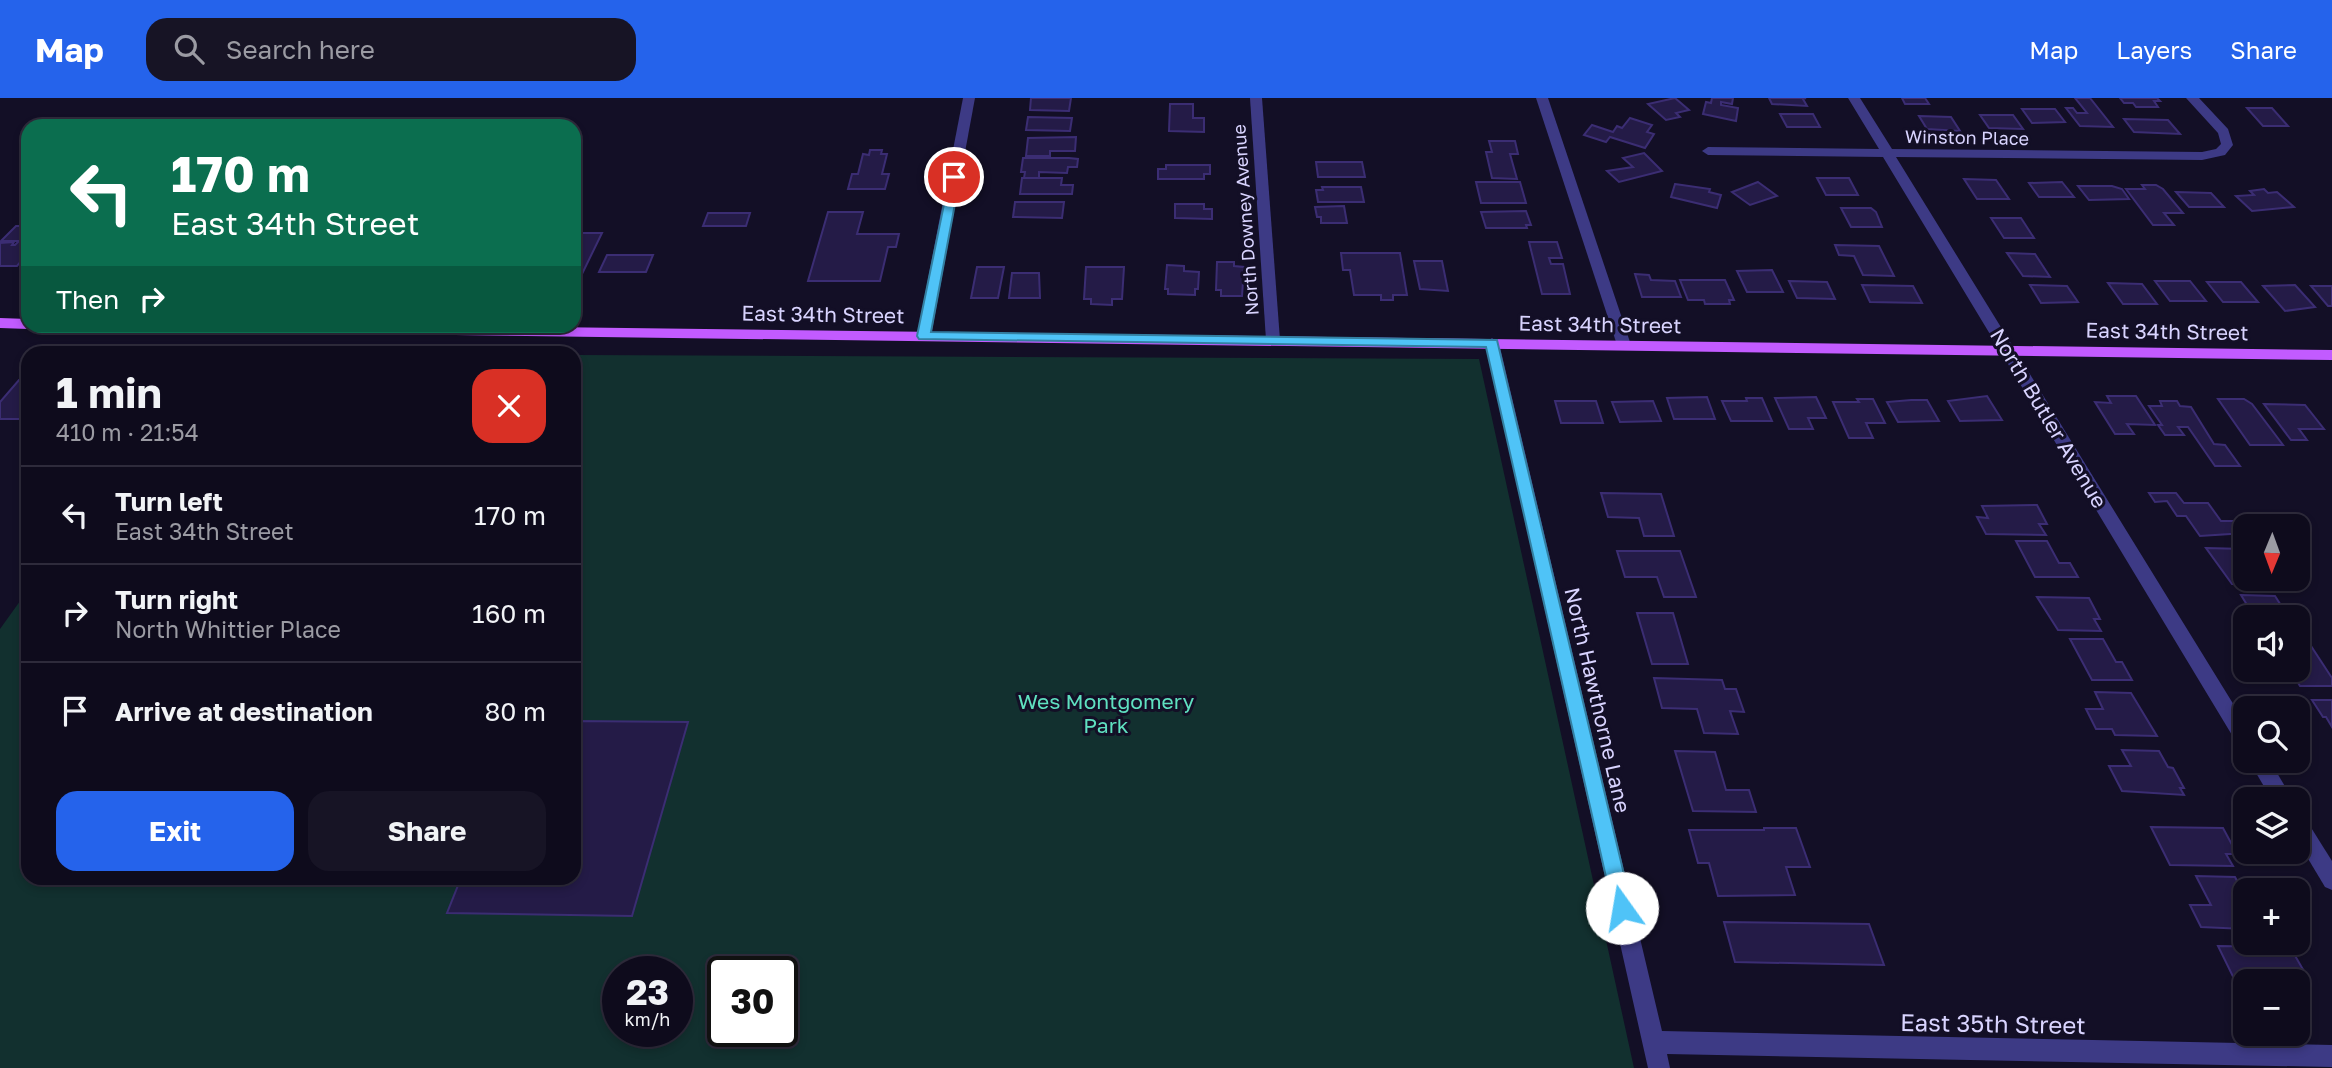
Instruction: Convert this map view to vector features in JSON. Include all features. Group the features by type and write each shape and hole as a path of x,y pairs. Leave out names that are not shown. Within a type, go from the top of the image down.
{"main road":[{"path":"0,323 21,324"},
{"name":"East 34th Street","path":"581,332 2332,355"}],"street":[{"path":"924,336 969,98"},
{"name":"North Downey Avenue","path":"1255,98 1273,340"},
{"path":"1542,98 1624,345"},
{"name":"North Butler Avenue","path":"1854,98 2233,718"},
{"name":"Winston Place","path":"1708,151 2202,156 2224,150 2227,145 2225,135 2192,98"},
{"name":"North Hawthorne Lane","path":"1492,343 1660,1068"},
{"path":"2310,844 2332,880"},
{"name":"East 35th Street","path":"1654,1042 2332,1056"}],"green space":[{"name":"Wes Montgomery Park","path":"581,355 1479,359 1634,1068 0,1068 0,629 21,600 21,885 581,885"}],"building":[{"path":"1031,98 1071,98 1069,111 1030,110"},
{"path":"1675,98 1689,110 1676,113 1680,117 1666,120 1648,104"},
{"path":"1712,98 1733,98 1732,104 1721,102 1721,105 1738,108 1736,121 1703,114 1706,102 1711,103"},
{"path":"1769,98 1806,98 1803,99 1807,106 1772,104"},
{"path":"1902,98 1925,98 1929,104 1905,104"},
{"path":"2075,98 2090,98 2113,127 2080,126 2066,108 2073,108 2077,113 2087,113"},
{"path":"2120,98 2157,98 2160,101 2154,101 2158,107 2136,107 2133,103 2124,103"},
{"path":"1170,104 1193,104 1193,118 1204,118 1204,132 1169,131"},
{"path":"2247,108 2272,108 2288,126 2263,126"},
{"path":"2022,109 2055,109 2065,122 2032,123"},
{"path":"1780,114 1813,114 1820,127 1787,127"},
{"path":"1980,115 2013,115 2023,129 1989,128"},
{"path":"1919,116 1951,117 1960,131 1927,129"},
{"path":"1028,117 1072,118 1070,131 1026,130"},
{"path":"1630,118 1652,125 1647,132 1654,134 1645,148 1610,137 1606,142 1584,135 1592,125 1613,132 1617,126 1622,128"},
{"path":"2124,119 2168,120 2180,134 2134,132"},
{"path":"1076,137 1075,151 1050,151 1050,156 1026,156 1028,138"},
{"path":"1489,141 1515,141 1518,154 1510,154 1517,179 1492,178 1486,152 1492,152"},
{"path":"870,150 882,150 881,154 887,154 882,174 889,174 885,189 848,189 852,174 858,174 863,154 869,155"},
{"path":"1644,153 1662,171 1619,182 1607,171 1633,167 1623,158"},
{"path":"1023,158 1078,159 1077,167 1068,167 1067,173 1039,172 1039,178 1024,178 1025,172 1021,172"},
{"path":"1316,162 1362,162 1365,177 1318,177"},
{"path":"1166,165 1210,165 1210,174 1204,174 1204,179 1158,179 1158,169 1166,169"},
{"path":"1022,178 1062,178 1061,185 1073,185 1072,194 1020,194"},
{"path":"1817,178 1849,178 1858,195 1826,195"},
{"path":"1964,179 1996,180 2009,199 1977,199"},
{"path":"1476,182 1520,182 1526,203 1481,203"},
{"path":"1758,182 1777,196 1750,205 1732,192"},
{"path":"2062,182 2074,197 2039,197 2029,183"},
{"path":"1675,184 1710,189 1709,192 1721,195 1717,208 1671,197"},
{"path":"2142,185 2156,185 2163,189 2183,213 2164,213 2174,225 2153,225 2126,189 2145,189"},
{"path":"2078,186 2112,186 2122,189 2129,199 2089,200"},
{"path":"1322,187 1361,187 1364,202 1318,202 1316,190 1323,190"},
{"path":"2264,189 2268,193 2277,192 2294,207 2252,211 2236,196 2254,195 2250,191"},
{"path":"2176,192 2211,193 2224,207 2189,207"},
{"path":"1015,202 1064,202 1062,218 1013,217"},
{"path":"1175,204 1204,204 1204,209 1212,209 1212,219 1175,218"},
{"path":"1344,206 1347,223 1321,223 1321,217 1317,217 1315,207"},
{"path":"1841,208 1871,208 1876,212 1882,227 1851,227"},
{"path":"1526,211 1531,225 1526,225 1527,228 1486,228 1481,212"},
{"path":"828,212 863,212 857,234 899,234 896,247 888,247 880,281 808,281"},
{"path":"708,213 750,213 746,226 703,226"},
{"path":"1991,218 2021,218 2034,238 2004,238"},
{"path":"16,226 21,226 21,261 17,266 0,266 0,243 14,242 12,245 15,245 19,241 1,241"},
{"path":"581,233 602,233 582,274"},
{"path":"1529,242 1557,242 1562,258 1549,258 1551,264 1563,264 1570,294 1542,294"},
{"path":"1835,245 1879,246 1894,276 1863,275 1854,256 1839,255"},
{"path":"1341,253 1400,253 1407,295 1393,295 1393,300 1381,300 1381,295 1354,295 1350,270 1343,270"},
{"path":"2007,253 2035,254 2050,277 2023,276"},
{"path":"607,255 653,255 646,272 599,272"},
{"path":"1414,261 1442,261 1448,291 1420,289"},
{"path":"1217,262 1234,262 1234,266 1244,267 1242,296 1221,296 1221,290 1216,290"},
{"path":"1167,265 1184,266 1184,271 1199,272 1195,295 1168,294 1168,289 1165,289"},
{"path":"977,267 1004,267 998,298 971,298"},
{"path":"1086,267 1124,267 1122,299 1112,299 1112,305 1091,304 1091,299 1084,299"},
{"path":"1772,270 1783,292 1747,292 1737,271"},
{"path":"1012,273 1039,273 1040,298 1009,298"},
{"path":"1635,274 1649,275 1651,280 1675,281 1681,297 1642,297"},
{"path":"1680,280 1725,280 1734,300 1729,300 1730,304 1705,304 1704,300 1688,300"},
{"path":"1789,281 1827,282 1835,299 1797,298"},
{"path":"2155,281 2190,281 2206,301 2170,301"},
{"path":"2207,282 2241,282 2258,302 2223,302"},
{"path":"2108,283 2142,284 2157,304 2123,304"},
{"path":"1862,285 1913,286 1922,303 1870,302"},
{"path":"2030,285 2067,286 2078,302 2041,303"},
{"path":"2295,285 2315,307 2285,311 2263,286"},
{"path":"2311,286 2332,286 2332,306 2328,306"},
{"path":"21,380 21,419 0,419 0,402"},
{"path":"1987,396 2002,420 1960,421 1948,401"},
{"path":"2107,396 2136,396 2155,425 2127,424 2134,434 2115,434 2095,402 2111,403"},
{"path":"1707,397 1715,419 1674,419 1667,398"},
{"path":"1816,397 1826,418 1808,418 1813,429 1789,429 1775,398"},
{"path":"1746,398 1762,398 1772,421 1731,421 1722,401 1747,401"},
{"path":"1857,399 1873,399 1885,423 1866,423 1873,438 1849,438 1833,402 1859,402"},
{"path":"2218,399 2244,399 2252,404 2283,445 2250,445"},
{"path":"1927,400 1939,421 1898,422 1887,402"},
{"path":"1555,401 1596,401 1603,423 1561,423"},
{"path":"1653,401 1661,421 1620,422 1612,402"},
{"path":"2160,401 2177,401 2180,406 2191,407 2214,444 2225,445 2240,466 2215,466 2188,427 2178,427 2184,435 2165,435 2158,425 2162,425 2149,406 2162,406"},
{"path":"2264,404 2305,405 2324,429 2299,429 2307,440 2291,440"},
{"path":"1601,493 1661,494 1674,536 1644,536 1639,518 1608,517"},
{"path":"2149,493 2176,493 2184,503 2208,503 2221,521 2233,521 2233,534 2200,536 2186,516 2177,516 2167,501 2155,502"},
{"path":"2037,505 2047,524 2039,524 2046,535 1986,534 1977,517 1988,518 1982,506"},
{"path":"2016,541 2047,541 2059,563 2070,563 2078,577 2035,577"},
{"path":"2206,548 2233,549 2232,584"},
{"path":"1617,551 1680,551 1696,597 1664,597 1657,577 1625,577"},
{"path":"2241,595 2275,596 2281,605 2247,605"},
{"path":"2037,597 2089,598 2100,619 2094,619 2101,631 2058,630"},
{"path":"1637,613 1673,613 1688,664 1652,664"},
{"path":"2070,639 2103,639 2116,662 2122,662 2132,680 2092,680"},
{"path":"2311,646 2332,678 2332,686 2300,686 2298,682 2310,682"},
{"path":"1654,678 1722,680 1725,689 1736,689 1744,712 1730,711 1738,734 1704,733 1697,709 1662,708"},
{"path":"2095,692 2131,693 2157,736 2115,735 2112,729 2096,729 2086,709 2103,709"},
{"path":"2312,700 2332,700 2332,727 2326,717 2323,717"},
{"path":"581,721 688,722 632,916 447,913 458,885 581,885"},
{"path":"2122,750 2159,751 2168,767 2173,768 2184,788 2180,788 2184,795 2122,791 2109,766 2131,766"},
{"path":"1675,751 1715,752 1726,790 1749,790 1756,812 1693,811"},
{"path":"2151,827 2223,828 2233,847 2233,854 2226,854 2233,866 2170,865"},
{"path":"1796,828 1810,867 1786,867 1795,895 1718,896 1709,863 1698,863 1689,830"},
{"path":"2196,876 2235,877 2233,928 2201,927 2190,905 2211,905"},
{"path":"1724,922 1869,924 1884,965 1735,962"},
{"path":"2218,946 2233,946 2233,955 2295,955 2303,969 2233,969 2233,977"}],"route":[{"path":"954,177 924,336 1492,343 1622,908"}]}
